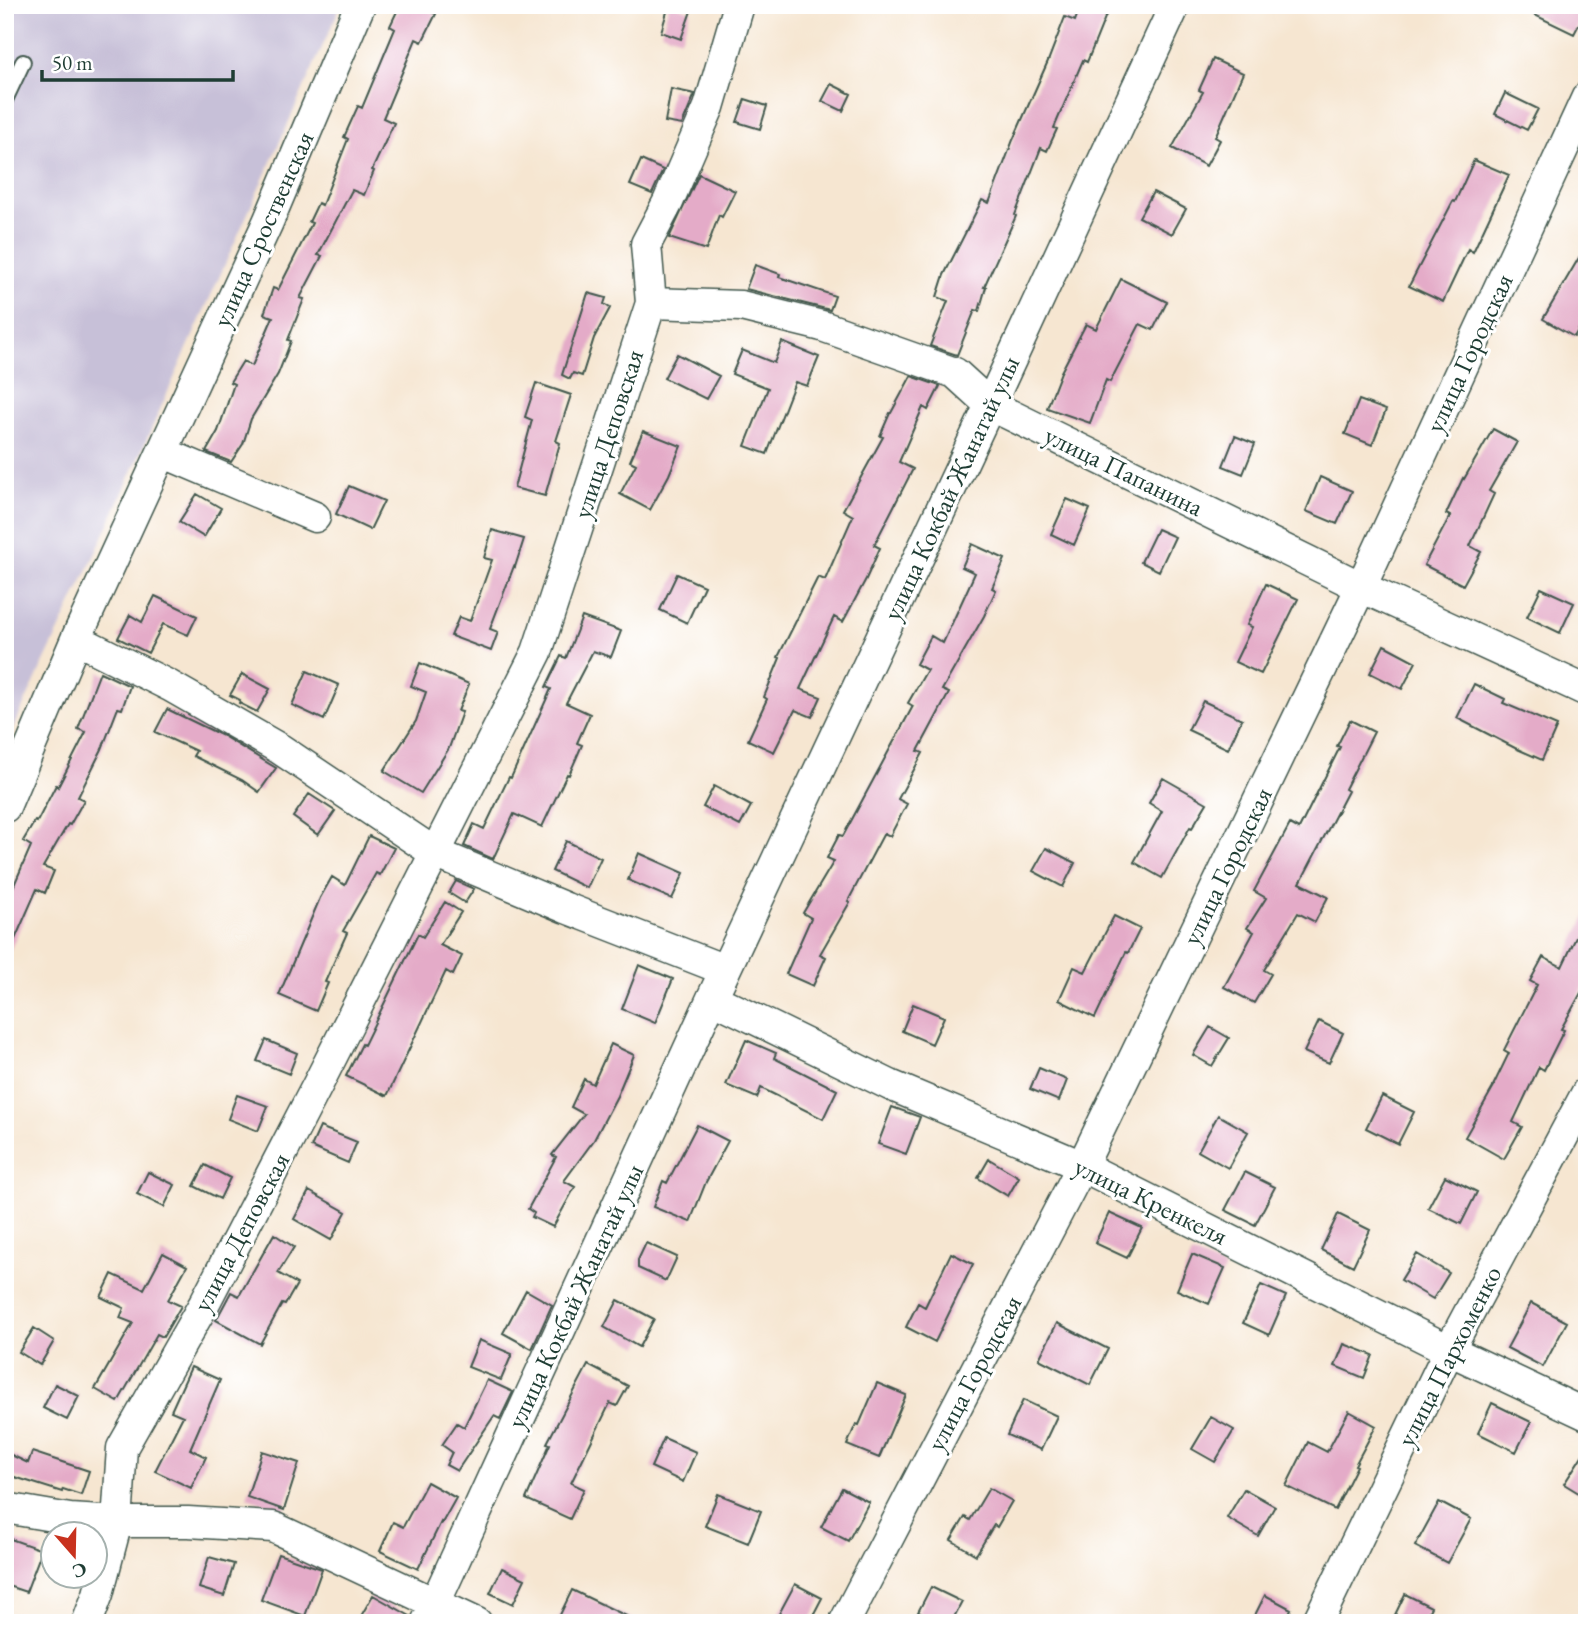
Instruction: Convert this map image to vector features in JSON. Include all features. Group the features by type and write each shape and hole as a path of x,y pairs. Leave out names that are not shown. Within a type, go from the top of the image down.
{"street":[{"name":"улица Сроственская","path":"5,807 76,639 268,222 360,5"},
{"name":"улица Деповская","path":"87,1623 117,1522 122,1448 204,1304 537,652 651,303 646,244 668,202 709,107 739,5"},
{"name":"улица Кокбай Жанатай улы","path":"431,1613 712,998 1175,5"},
{"name":"улица Городская","path":"844,1623 1082,1166 1361,587 1587,97"},
{"name":"улица Папанина","path":"651,303 741,306 822,326 955,373 990,405 1361,587 1587,691"},
{"path":"162,452 315,517"},
{"path":"76,639 170,686 280,749 435,853 725,970"},
{"name":"улица Кренкеля","path":"712,998 890,1085 1082,1166 1449,1350 1587,1415"},
{"name":"улица Пархоменко","path":"1317,1623 1449,1350 1587,1092"},
{"path":"5,1508 70,1519 273,1527 431,1613 477,1623"}],"lane":[{"path":"5,100 23,62"}],"shaded area":[{"path":"5,5 341,5 98,548 5,745"}],"building":[{"path":"400,5 417,5 436,14 422,42 416,39 383,118 394,123 372,170 374,171 364,195 352,190 318,255 322,256 300,298 304,299 278,374 251,419 243,444 231,462 206,452 218,431 234,384 230,382 243,361 252,366 273,317 264,314 273,288 278,290 312,223 309,222 318,203 322,205 348,139 344,137 358,106 362,108 395,29 390,26"},
{"path":"669,5 691,11 681,39 661,32"},
{"path":"1081,5 1110,5 1087,62 1083,60 1047,151 1041,148 1016,216 984,287 979,311 975,310 957,355 930,346 948,301 937,297 944,275 982,200 989,203 1065,17 1075,21"},
{"path":"1514,5 1587,5 1587,9 1574,34"},
{"path":"1213,59 1243,73 1215,137 1220,140 1206,166 1172,148 1203,92 1199,90"},
{"path":"831,84 851,94 843,111 822,101"},
{"path":"671,89 695,94 682,125 665,122"},
{"path":"1505,93 1538,109 1527,130 1495,114"},
{"path":"745,99 767,106 760,129 737,122"},
{"path":"641,160 663,170 652,194 630,185"},
{"path":"1474,160 1509,175 1473,252 1468,249 1443,302 1409,286 1453,201 1455,202"},
{"path":"699,174 735,191 722,217 719,215 706,250 669,238"},
{"path":"1153,192 1186,209 1172,234 1139,217"},
{"path":"1587,244 1587,315 1574,337 1543,319"},
{"path":"755,265 780,274 779,277 835,296 830,310 746,289"},
{"path":"1121,279 1167,302 1153,330 1140,324 1110,382 1106,380 1090,423 1047,408 1061,372 1086,324 1096,329"},
{"path":"588,293 606,298 604,304 610,308 594,338 582,376 573,373 570,379 562,375"},
{"path":"782,342 819,357 807,386 795,382 767,454 745,446 768,388 732,374 742,350 774,363"},
{"path":"677,354 719,376 706,399 664,378"},
{"path":"911,376 940,386 928,410 923,407 899,462 913,469 874,545 880,548 866,579 843,622 834,617 800,689 821,697 812,717 795,710 774,752 748,740 767,699 764,697 780,658 778,657 818,577 825,580 853,516 843,510 883,437 880,436 890,413"},
{"path":"536,383 571,395 556,441 560,443 545,496 514,488 532,420 525,417"},
{"path":"1359,400 1386,410 1372,445 1345,434"},
{"path":"1493,429 1517,442 1489,491 1494,494 1470,546 1481,552 1463,585 1424,565 1450,516 1446,514 1463,478"},
{"path":"643,431 681,446 650,510 620,494 636,464 630,461"},
{"path":"1235,436 1255,444 1243,474 1223,466"},
{"path":"1320,477 1352,491 1337,524 1306,511"},
{"path":"349,486 384,501 370,530 336,514"},
{"path":"197,494 221,508 204,537 179,522"},
{"path":"1067,499 1090,509 1074,545 1051,534"},
{"path":"1157,529 1175,537 1159,571 1141,562"},
{"path":"492,530 524,539 490,629 498,632 491,651 451,636 459,617 470,621 492,560 484,558"},
{"path":"972,544 1005,559 992,588 996,590 942,690 949,693 918,751 923,753 898,799 907,804 890,836 884,833 848,901 850,902 820,954 826,957 813,986 786,974 811,918 803,913 834,861 827,858 839,835 843,836 913,706 908,703 927,670 916,664 931,636 943,643 975,573 962,567"},
{"path":"677,574 704,586 687,623 660,610"},
{"path":"1266,584 1298,599 1261,674 1235,662 1252,627 1247,625"},
{"path":"1541,588 1574,603 1560,633 1527,617"},
{"path":"155,596 197,616 188,635 163,624 148,653 118,638 130,615 142,622"},
{"path":"582,617 621,631 611,657 593,651 566,703 590,714 577,743 582,745 542,827 514,814 493,859 464,846 474,824 484,829 509,777 511,778 551,689 546,687 561,656 566,658"},
{"path":"1384,645 1416,662 1402,689 1370,673"},
{"path":"420,663 469,684 458,711 462,712 449,748 421,793 384,771 416,721 426,692 411,686"},
{"path":"307,671 339,685 324,720 292,705"},
{"path":"100,672 130,686 122,709 118,708 102,749 78,797 84,800 43,867 54,871 45,893 37,889 5,962 5,906 31,846 23,841 35,821 37,822 56,785 58,787 86,732 78,729"},
{"path":"242,674 270,689 257,712 230,695"},
{"path":"1474,684 1505,699 1503,703 1557,726 1542,760 1457,718"},
{"path":"1203,701 1242,719 1228,749 1188,730"},
{"path":"167,709 223,736 276,768 259,792 242,780 193,756 196,751 155,732"},
{"path":"1350,720 1374,732 1345,789 1348,791 1300,883 1328,897 1315,922 1298,913 1264,970 1271,974 1254,1003 1224,987 1254,932 1247,928 1266,898 1254,891 1290,824 1299,829 1340,747 1337,746"},
{"path":"1163,778 1207,803 1192,828 1190,827 1162,878 1134,862 1162,811 1149,803"},
{"path":"714,786 751,806 740,826 703,807"},
{"path":"309,794 335,811 318,835 293,817"},
{"path":"369,836 394,848 380,875 376,873 343,931 347,933 325,982 328,983 316,1011 279,995 320,898 332,877 345,885"},
{"path":"566,841 601,858 587,888 552,871"},
{"path":"1046,848 1075,863 1063,887 1033,871"},
{"path":"639,853 684,873 672,899 628,880"},
{"path":"456,881 474,889 465,903 449,893"},
{"path":"445,902 461,912 440,945 462,956 453,975 446,971 387,1096 346,1076 418,934 423,937"},
{"path":"1587,914 1587,982 1561,1029 1564,1030 1544,1070 1539,1067 1513,1122 1522,1127 1504,1159 1465,1137 1509,1053 1504,1050 1537,985 1530,981 1543,957 1562,967"},
{"path":"1114,916 1140,929 1128,953 1126,952 1095,1018 1059,1000 1074,967 1085,972"},
{"path":"639,965 673,979 655,1023 622,1009"},
{"path":"913,1004 944,1017 932,1044 902,1031"},
{"path":"1319,1021 1343,1033 1329,1063 1304,1052"},
{"path":"1210,1027 1229,1038 1212,1066 1193,1055"},
{"path":"266,1040 297,1053 289,1074 257,1061"},
{"path":"746,1040 776,1053 774,1058 837,1090 823,1119 761,1088 757,1098 726,1085"},
{"path":"611,1044 634,1055 594,1140 564,1181 575,1187 553,1227 532,1217 534,1213 528,1209 556,1157 552,1155 584,1114 571,1107 584,1079 593,1084"},
{"path":"1039,1068 1067,1080 1059,1101 1030,1089"},
{"path":"237,1095 268,1106 258,1131 228,1119"},
{"path":"1382,1096 1414,1112 1398,1144 1366,1128"},
{"path":"892,1107 920,1117 906,1154 878,1144"},
{"path":"1218,1115 1248,1132 1228,1168 1198,1151"},
{"path":"697,1125 728,1141 706,1182 690,1222 653,1207 663,1181 667,1183"},
{"path":"320,1127 357,1142 348,1163 311,1147"},
{"path":"989,1159 1019,1177 1008,1196 978,1178"},
{"path":"205,1165 230,1178 220,1199 194,1186"},
{"path":"148,1172 175,1185 164,1207 137,1194"},
{"path":"1245,1172 1275,1187 1255,1225 1225,1210"},
{"path":"1445,1176 1477,1192 1461,1224 1428,1208"},
{"path":"309,1191 346,1212 331,1240 294,1219"},
{"path":"1109,1213 1142,1228 1127,1258 1095,1243"},
{"path":"1338,1214 1370,1230 1353,1266 1321,1250"},
{"path":"274,1234 294,1247 278,1273 297,1284 285,1305 282,1304 260,1344 216,1320 231,1292 239,1296"},
{"path":"646,1243 677,1257 666,1281 638,1268 638,1260"},
{"path":"163,1253 187,1266 168,1300 181,1306 163,1337 157,1334 118,1402 95,1389 133,1323 120,1318 124,1308 101,1297 112,1274 144,1289"},
{"path":"951,1253 973,1264 935,1342 906,1327 918,1303 925,1307"},
{"path":"1192,1254 1225,1268 1209,1304 1177,1290"},
{"path":"1417,1254 1449,1273 1433,1299 1401,1280"},
{"path":"1261,1285 1286,1296 1269,1335 1243,1323"},
{"path":"526,1290 552,1305 532,1349 503,1333"},
{"path":"618,1300 654,1319 639,1347 604,1327"},
{"path":"1531,1303 1567,1322 1543,1367 1507,1348"},
{"path":"1057,1323 1108,1349 1090,1385 1039,1359"},
{"path":"34,1328 54,1341 40,1365 19,1352"},
{"path":"479,1340 512,1354 501,1380 468,1367"},
{"path":"1344,1344 1373,1355 1364,1378 1335,1366"},
{"path":"588,1365 628,1386 617,1406 610,1403 571,1483 584,1489 570,1519 526,1499 550,1444 547,1443"},
{"path":"191,1367 220,1380 190,1449 206,1457 191,1488 155,1471 183,1416 171,1411"},
{"path":"487,1380 513,1392 500,1419 494,1416 457,1471 446,1465 452,1452 442,1445 457,1423 464,1427"},
{"path":"877,1383 906,1395 879,1458 847,1445"},
{"path":"55,1384 79,1396 67,1420 43,1408"},
{"path":"1023,1400 1057,1416 1041,1450 1007,1435"},
{"path":"1492,1403 1531,1422 1516,1452 1478,1433"},
{"path":"1349,1411 1376,1426 1335,1510 1286,1486 1308,1442 1327,1452"},
{"path":"1211,1417 1234,1430 1215,1462 1192,1449"},
{"path":"664,1438 696,1452 683,1482 651,1467"},
{"path":"1587,1448 1587,1498 1564,1484"},
{"path":"262,1451 299,1463 284,1510 247,1497"},
{"path":"5,1452 28,1463 32,1452 89,1471 81,1495 63,1489 62,1492 5,1474"},
{"path":"427,1482 456,1498 418,1569 380,1551 393,1522 403,1527"},
{"path":"842,1488 869,1502 848,1541 821,1527"},
{"path":"989,1488 1012,1501 976,1555 951,1540 965,1517 970,1520"},
{"path":"1244,1489 1275,1506 1258,1536 1227,1518"},
{"path":"718,1494 761,1511 748,1543 705,1526"},
{"path":"1439,1502 1471,1519 1447,1563 1415,1546"},
{"path":"5,1537 38,1549 38,1560 26,1592 5,1585"},
{"path":"278,1554 322,1569 305,1616 261,1600"},
{"path":"209,1557 234,1564 224,1596 199,1588"},
{"path":"502,1568 525,1579 513,1604 490,1593"},
{"path":"795,1584 822,1598 809,1623 774,1623"},
{"path":"931,1587 962,1602 951,1623 939,1623 918,1612"},
{"path":"572,1590 641,1623 556,1623"},
{"path":"1405,1594 1431,1607 1423,1623 1391,1623"},
{"path":"373,1595 410,1616 409,1623 357,1623"},
{"path":"1265,1595 1291,1609 1284,1623 1251,1623"}]}
